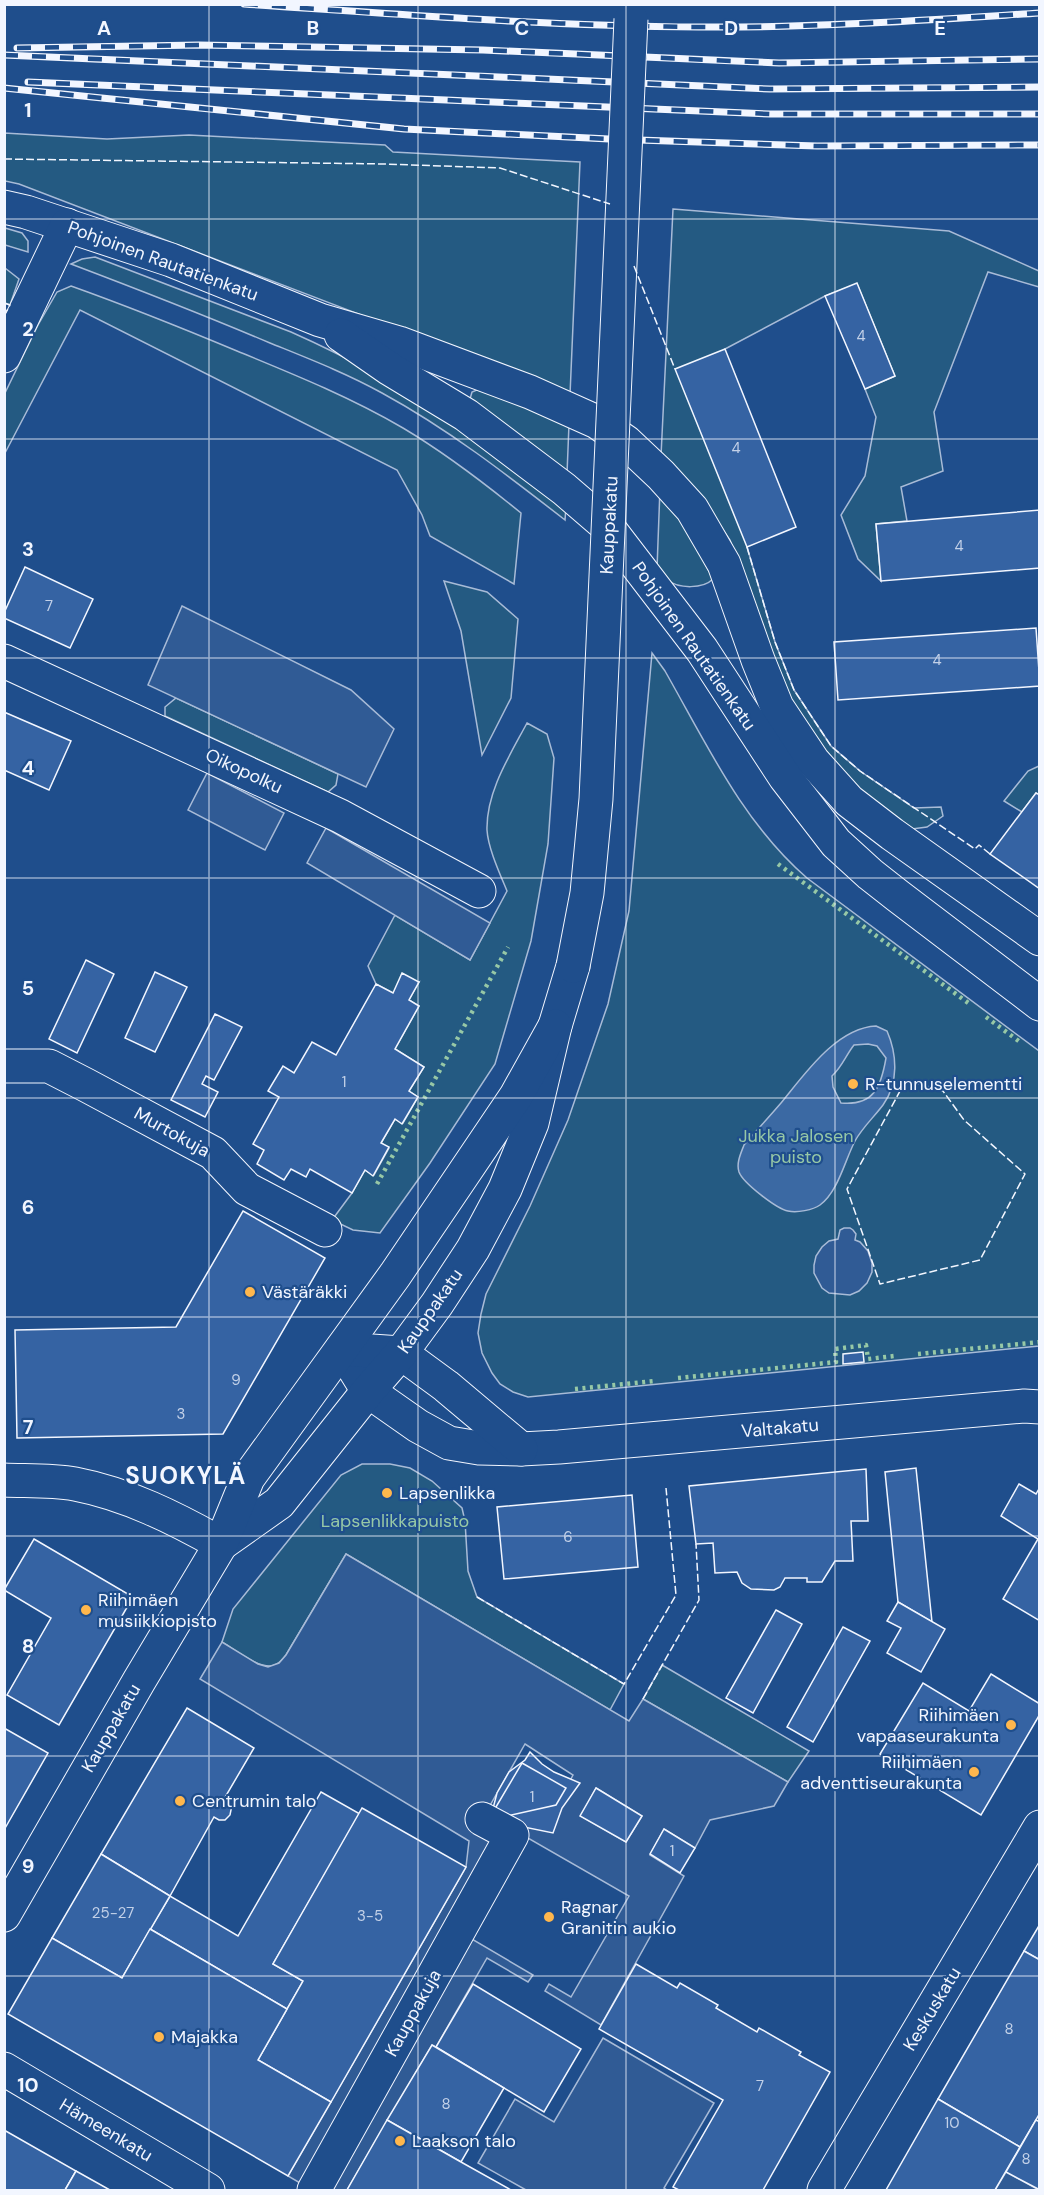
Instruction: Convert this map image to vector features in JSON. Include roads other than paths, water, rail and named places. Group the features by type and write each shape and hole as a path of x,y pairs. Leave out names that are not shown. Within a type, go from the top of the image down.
{"street":[{"name":"Kauppakatu","path":"221,1544 279,1503 401,1353 437,1304 472,1249 505,1189 532,1123 555,1026 573,966 586,893 596,799 631,12"},
{"name":"Pohjoinen Rautatienkatu","path":"4,207 67,225 171,260 320,320 399,343 530,392 597,422 626,442 692,508 724,564 777,707 813,761 857,807 1040,939"},
{"path":"4,356 67,225"},
{"name":"Pohjoinen Rautatienkatu","path":"320,320 390,369 466,415 578,500 608,526 702,650 785,777 836,843 879,882 1040,1004"},
{"name":"Oikopolku","path":"4,660 340,816 479,891"},
{"name":"Kauppakatu","path":"4,1915 221,1544 248,1478 401,1266 516,1096 555,1026"},
{"name":"Murtokuja","path":"4,1066 49,1066 213,1153 247,1189 325,1230"},
{"path":"342,1349 401,1353 446,1386 520,1449"},
{"name":"Valtakatu","path":"342,1349 368,1391 418,1426 449,1443 478,1448 520,1449 1024,1406 1040,1407"},
{"path":"4,1480 72,1484 96,1489 178,1520 221,1544"},
{"name":"Kauppakuja","path":"314,2190 512,1835 482,1818"},
{"name":"Keskuskatu","path":"824,2190 1040,1827"},
{"name":"Hämeenkatu","path":"4,2069 208,2190"}],"railway":[{"path":"244,4 528,22 699,27 826,25 1040,13"},
{"path":"17,48 199,45 483,50 779,63 1040,59"},
{"path":"4,55 770,89 1040,87"},
{"path":"28,82 770,114 1040,114"},
{"path":"4,88 404,129 817,146 1040,145"}],"place":[{"name":"R-tunnuselementti","path":"853,1084"},
{"name":"Västäräkki","path":"250,1292"},
{"name":"Lapsenlikka","path":"387,1493"},
{"name":"Riihimäen musiikkiopisto","path":"86,1610"},
{"name":"Riihimäen vapaaseurakunta","path":"1011,1725"},
{"name":"Riihimäen adventtiseurakunta","path":"974,1772"},
{"name":"Centrumin talo","path":"180,1801"},
{"name":"Ragnar Granitin aukio","path":"549,1917"},
{"name":"Majakka","path":"159,2037"},
{"name":"Laakson talo","path":"400,2141"}],"district":[{"name":"SUOKYLÄ","path":"186,1476"}],"park label":[{"name":"Jukka Jalosen puisto","path":"796,1146"},
{"name":"Lapsenlikkapuisto","path":"395,1521"}]}
